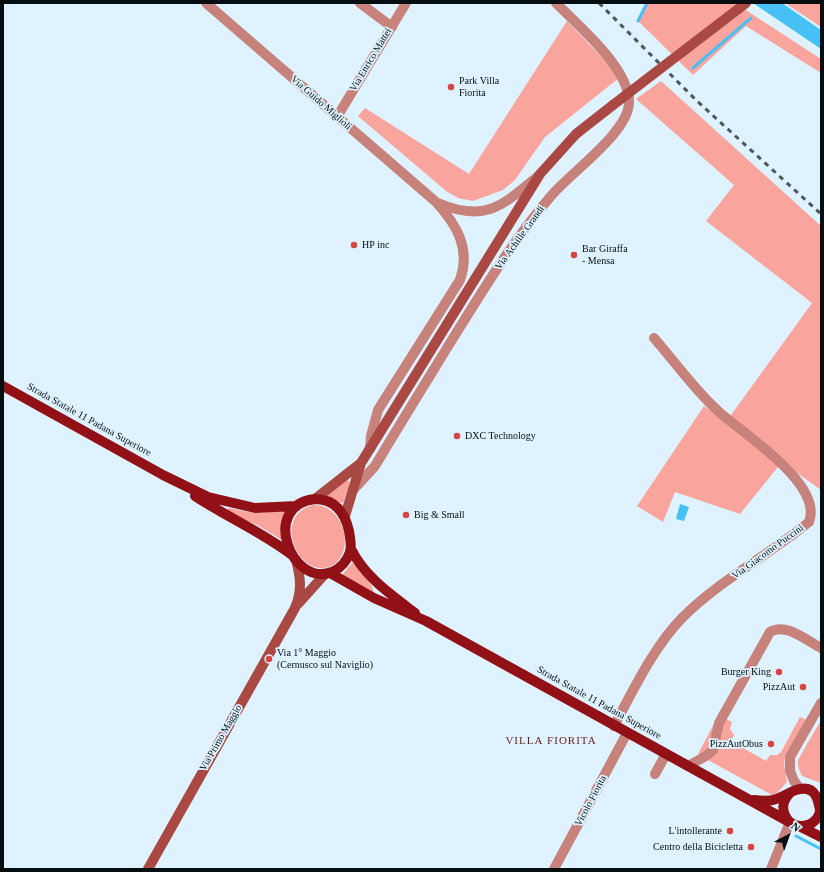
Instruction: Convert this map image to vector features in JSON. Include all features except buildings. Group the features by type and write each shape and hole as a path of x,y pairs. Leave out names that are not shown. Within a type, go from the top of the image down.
{"main road":[{"path":"345,516 361,463 540,174 576,134 746,3"},
{"name":"Strada Statale 11 Padana Superiore","path":"3,386 163,475 208,497 236,505 261,509 296,506"},
{"path":"315,499 361,463"},
{"name":"Strada Statale 11 Padana Superiore","path":"163,475 225,515 268,538 295,559"},
{"path":"328,573 344,564 351,549 351,540 345,516 333,504 325,500 315,499 305,501 296,506 288,517 285,530 287,541 295,559 309,572 328,573 374,598 426,621"},
{"path":"351,549 362,567 378,584 426,621"},
{"name":"Via Primo Maggio","path":"148,869 295,608 299,598 301,585 295,559"},
{"name":"Via Primo Maggio","path":"295,608 328,573"},
{"name":"Strada Statale 11 Padana Superiore","path":"426,621 749,800 821,837"},
{"path":"807,790 815,794 821,811 813,823 793,823 784,814 783,804 786,798 796,791 807,790"},
{"name":"Strada Statale 11 Padana Superiore","path":"749,800 773,800 796,791"}],"street":[{"name":"Via Guido Miglioli","path":"206,3 436,202 449,216 462,241 464,269 460,280 378,410 371,436 370,449"},
{"path":"360,3 392,27"},
{"name":"Via Enrico Mattei","path":"337,117 406,3"},
{"name":"Via Achille Grandi","path":"353,490 375,466 483,290 518,236 552,194 614,134 626,115 629,104 629,96 620,71 556,3"},
{"path":"436,202 466,211 477,212 491,210 508,200 540,174"},
{"path":"654,338 717,411 795,467 814,489"},
{"name":"Via Giacomo Puccini","path":"614,726 669,632 703,600 809,522 816,511 818,500"},
{"path":"688,766 706,756 713,750 718,723 766,637 772,631 780,628 789,630 821,648"},
{"path":"796,791 790,771 790,757 821,703"},
{"name":"Vicolo Fiorita","path":"554,869 628,733"},
{"path":"655,774 666,754"},
{"path":"771,869 793,823"}],"shaded area":[{"path":"647,3 735,3 821,59 821,73 746,26 693,75 638,21"},
{"path":"785,3 821,3 821,27"},
{"path":"567,21 616,72 619,78 545,137 515,180 503,190 473,201 458,198 446,191 358,116 365,108 469,174"},
{"path":"661,81 821,226 821,490 782,462 740,514 675,492 663,522 637,506 704,406 726,422 812,303 706,221 734,185 636,99"},
{"path":"347,479 350,483 343,503 326,496"},
{"path":"313,505 325,507 335,514 341,523 344,535 345,546 341,556 334,564 324,568 314,567 305,561 293,542 292,531 294,520 301,511"},
{"path":"228,508 255,513 286,511 281,526 282,540 257,525 227,512"},
{"path":"353,562 368,580 374,592 342,575"},
{"path":"800,717 807,720 785,756 784,765 787,782 777,793 772,795 708,760 726,719 732,722 730,729 734,735 731,741 766,761 770,755 777,755 781,752"},
{"path":"716,720 711,746 702,754 698,754"},
{"path":"821,721 821,783 802,776 798,761"}],"water":[{"path":"753,3 782,3 821,30 821,49"},
{"path":"680,504 689,507 684,521 676,519"}],"waterway":[{"path":"638,21 647,3"},
{"path":"693,68 751,18"},
{"path":"796,836 821,849"}],"railway":[{"path":"599,3 697,101 821,214"}],"place":[{"name":"Park Villa Fiorita","path":"451,87"},
{"name":"HP inc","path":"354,245"},
{"name":"Bar Giraffa - Mensa","path":"574,255"},
{"name":"DXC Technology","path":"457,436"},
{"name":"Big & Small","path":"406,515"},
{"name":"Via 1° Maggio (Cernusco sul Naviglio)","path":"269,659"},
{"name":"Burger King","path":"779,672"},
{"name":"PizzAut","path":"803,687"},
{"name":"PizzAutObus","path":"771,744"},
{"name":"L'intollerante","path":"730,831"},
{"name":"Centro della Bicicletta","path":"751,847"}],"district":[{"name":"VILLA FIORITA","path":"551,741"}]}
